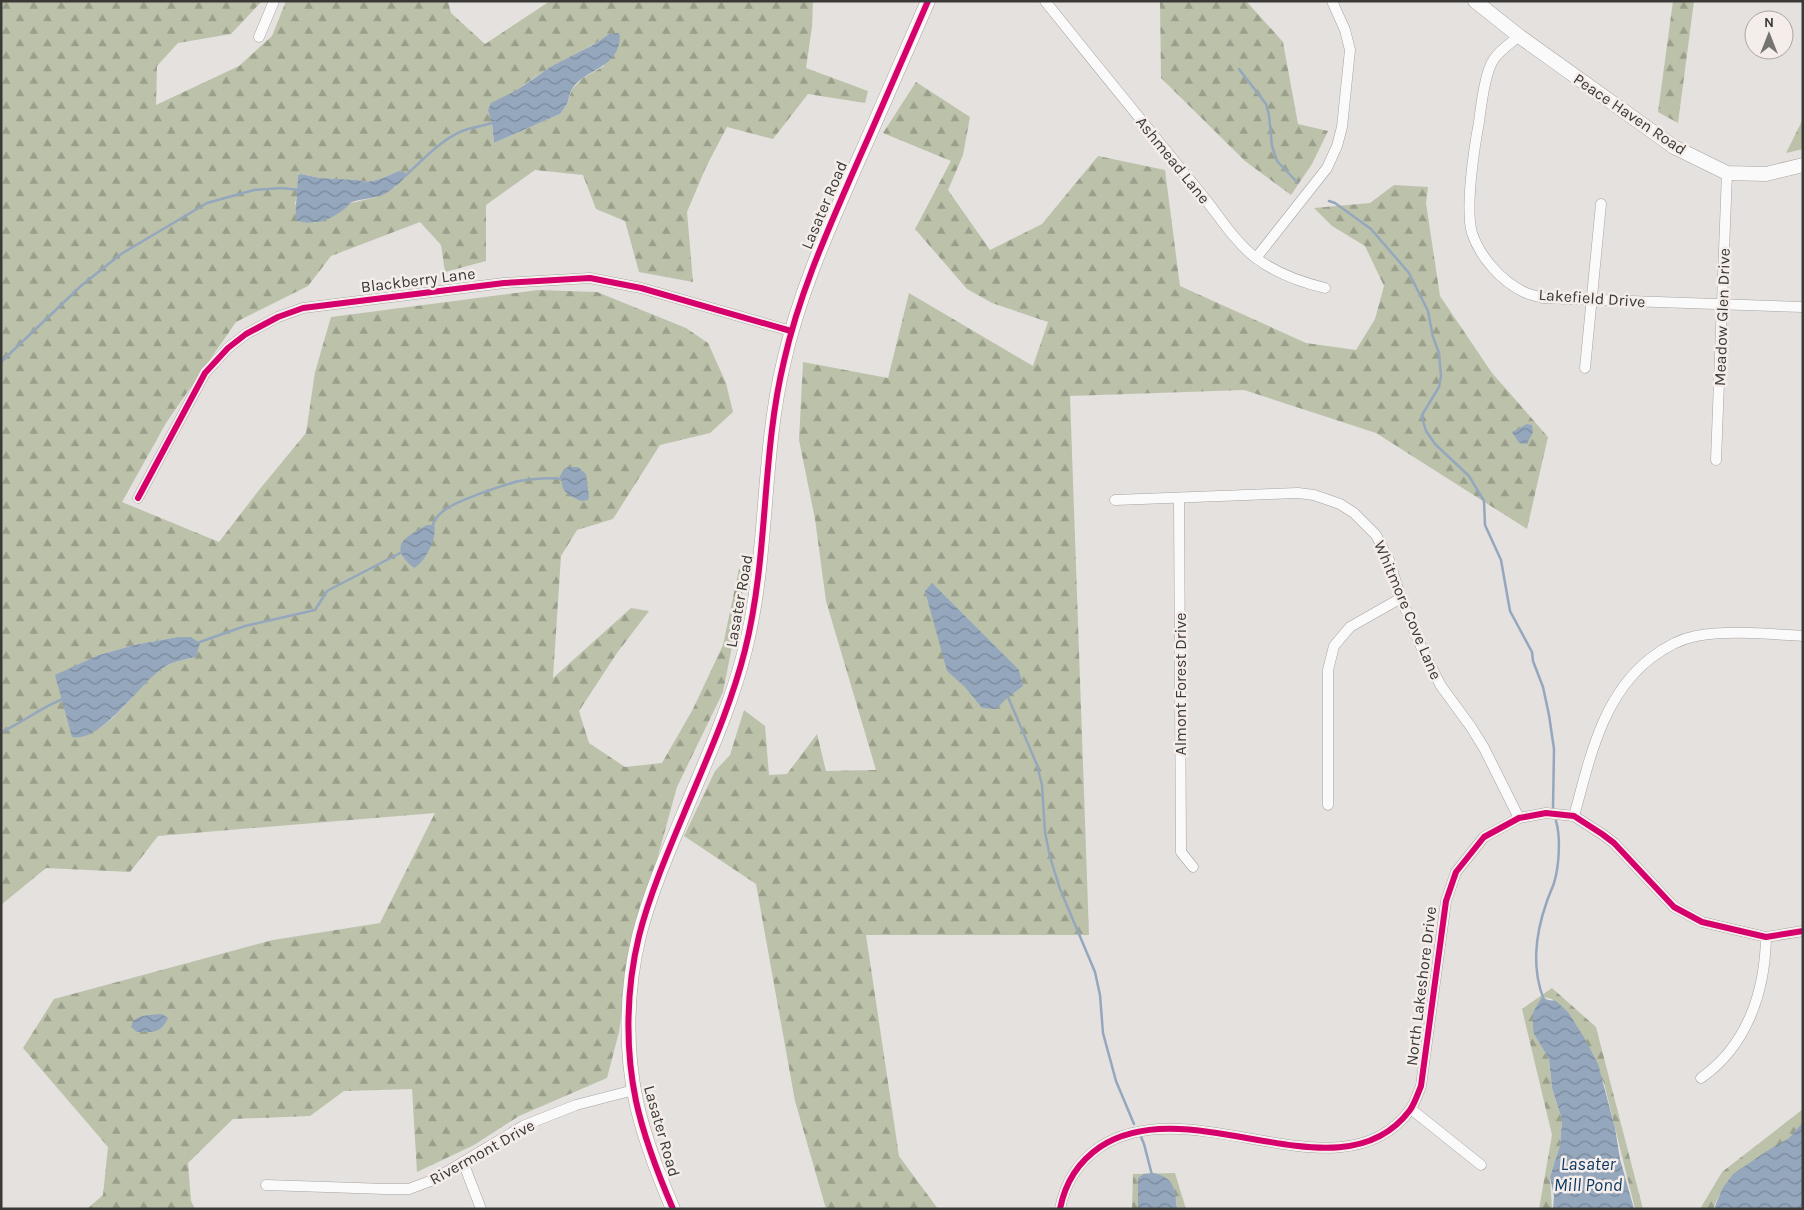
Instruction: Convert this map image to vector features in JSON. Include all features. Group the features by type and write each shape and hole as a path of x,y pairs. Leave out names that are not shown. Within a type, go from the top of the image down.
{"street":[{"path":"259,37 274,1"},
{"name":"Lasater Road","path":"673,1209 646,1139 634,1090 630,1057 630,1011 634,968 640,936 680,824 729,704 746,648 761,556 774,412 791,331 823,242 928,1"},
{"name":"Ashmead Lane","path":"1045,1 1240,244 1256,258 1277,272 1300,282 1325,288"},
{"path":"1256,258 1327,168 1337,146 1342,126 1350,50 1345,30 1332,1"},
{"name":"Peace Haven Road","path":"1475,1 1669,145 1727,173 1766,174 1803,165"},
{"name":"Lakefield Drive","path":"1520,36 1493,60 1486,83 1477,130 1471,183 1469,213 1472,233 1483,255 1499,275 1524,292 1543,298 1803,307"},
{"name":"Meadow Glen Drive","path":"1716,460 1727,173"},
{"path":"1585,368 1602,204"},
{"name":"Blackberry Lane","path":"138,498 204,373 228,348 246,334 278,317 303,308 504,283 590,278 642,288 791,331"},
{"name":"Whitmore Cove Lane","path":"1115,500 1298,493 1314,495 1340,504 1360,518 1376,535 1389,560 1401,598 1422,649 1441,686 1484,748 1519,818"},
{"name":"Almont Forest Drive","path":"1179,498 1181,852 1193,867"},
{"path":"1328,805 1328,670 1334,646 1350,627 1401,598"},
{"path":"1574,816 1601,725 1620,690 1644,663 1670,645 1697,636 1728,634 1803,636"},
{"name":"North Lakeshore Drive","path":"1060,1209 1070,1179 1086,1158 1106,1144 1128,1134 1154,1128 1170,1129 1332,1149 1348,1147 1379,1137 1395,1127 1411,1109 1421,1086 1446,901 1456,872 1484,837 1519,818 1546,813 1574,816 1614,843 1674,907 1702,922 1766,937 1803,931"},
{"path":"1701,1078 1726,1057 1748,1022 1760,989 1766,958 1766,937"},
{"name":"Rivermont Drive","path":"266,1185 386,1190 409,1189 433,1180 523,1126 576,1105 634,1090"},
{"path":"1411,1109 1480,1165"},
{"path":"463,1162 481,1209"}],"green space":[{"path":"1,1 262,1 231,34 178,43 157,66 156,105 239,66 272,36 286,1 448,1 451,13 485,44 550,1 813,1 812,27 806,68 868,91 865,103 808,94 773,139 727,127 706,167 687,212 693,282 639,272 625,221 596,209 583,175 535,170 486,205 486,261 445,272 441,245 420,222 331,256 308,286 236,322 166,423 122,502 219,542 306,433 315,372 331,317 538,290 597,292 686,328 708,343 726,383 733,412 710,433 660,445 613,519 577,530 561,556 553,678 631,608 649,611 617,653 579,711 589,743 625,767 662,763 693,709 723,645 739,569 747,570 723,692 677,787 629,961 619,1032 607,1078 519,1116 474,1145 417,1172 412,1089 344,1091 310,1116 233,1119 188,1163 191,1201 195,1209 87,1209 103,1195 108,1147 23,1048 54,999 273,940 380,923 435,813 158,836 130,872 46,868 1,905","holes":["609,34 604,66 583,78 572,89 567,105 560,114 494,143 492,123 515,92 540,74","399,171 396,187 377,197 351,203 314,223 295,204 298,190 298,175 301,174 320,178 363,181 379,179","179,637 196,657 166,666 143,685 109,721 85,735 99,655 134,645"]},
{"path":"1160,1 1246,1 1283,42 1298,124 1328,131 1312,164 1291,195 1245,161 1161,78"},
{"path":"1673,1 1694,1 1678,123 1658,112"},
{"path":"916,82 970,117 963,155 948,190 990,250 1042,224 1098,156 1165,170 1180,286 1306,343 1356,350 1375,319 1384,286 1365,246 1332,226 1314,208 1370,203 1394,185 1428,187 1426,203 1440,296 1492,373 1548,437 1527,529 1376,433 1244,390 1070,396 1089,935 866,935 899,1156 938,1209 826,1209 795,1101 756,884 684,836 715,771 730,755 744,710 765,726 769,775 787,774 817,734 826,771 876,770 826,601 815,519 799,440 803,362 888,378 909,293 1033,366 1048,322 992,303 967,289 915,229 951,161 883,133"},
{"path":"1803,119 1803,149 1786,153"},
{"path":"1552,988 1596,1027 1643,1209 1635,1209 1604,1083 1552,999 1543,997 1533,1012 1534,1034 1549,1059 1552,1088 1562,1120 1560,1145 1550,1177 1552,1209 1539,1209 1552,1135 1522,1009"},
{"path":"1803,1109 1803,1125 1789,1138 1722,1189 1713,1209 1700,1209 1722,1172"},
{"path":"1175,1173 1186,1209 1177,1209 1176,1198 1143,1174 1138,1178 1138,1209 1132,1209 1133,1174"}],"water":[{"path":"618,33 620,35 618,46 614,55 601,67 578,82 572,89 567,104 560,114 494,143 492,123 488,110 491,103 517,90 552,66 593,45 609,34"},
{"path":"399,171 407,175 396,186 380,196 352,202 338,214 326,220 308,223 296,220 298,175 368,181"},
{"path":"1527,424 1532,425 1533,432 1527,444 1519,443 1512,432"},
{"path":"567,467 578,467 586,474 588,500 581,501 563,489 559,478"},
{"path":"427,525 434,525 435,530 432,543 422,561 414,568 406,560 400,548 406,538"},
{"path":"932,583 1019,670 1023,686 996,709 982,708 965,687 947,671 925,591"},
{"path":"178,637 191,637 200,643 196,657 177,661 166,666 156,673 109,721 84,736 72,737 55,675 99,655 134,645"},
{"name":"Lasater Mill Pond","path":"1542,997 1556,1001 1568,1012 1598,1064 1615,1128 1620,1159 1634,1209 1553,1209 1554,1196 1550,1177 1560,1145 1562,1120 1552,1088 1549,1059 1534,1034 1533,1028 1533,1012"},
{"path":"162,1014 168,1018 162,1027 156,1031 137,1032 131,1027 133,1021 140,1017"},
{"path":"1803,1122 1803,1209 1714,1209 1722,1189 1733,1174 1789,1138"},
{"path":"1154,1173 1166,1178 1173,1186 1177,1209 1138,1209 1138,1178 1143,1174"}],"waterway":[{"path":"1239,69 1266,104 1272,146 1277,161 1297,182"},
{"path":"405,176 434,149 459,132 495,122"},
{"path":"1,362 82,285 121,254 207,203 254,190 282,188 299,190"},
{"path":"1329,201 1335,203 1371,229 1409,273 1428,311 1433,337 1439,353 1441,376 1439,387 1422,415 1423,421 1426,431 1435,444 1469,476 1484,501 1485,525 1501,560 1510,611 1532,652 1533,661 1543,687 1554,749 1553,810"},
{"path":"433,526 434,521 441,512 481,493 519,481 545,478 561,479"},
{"path":"197,643 245,626 315,610 327,591 404,551"},
{"path":"1008,697 1037,765 1042,785 1045,832 1050,857 1060,889 1095,972 1100,995 1103,1033 1116,1081 1134,1124"},
{"path":"1,732 63,699"},
{"path":"1544,1000 1537,975 1536,950 1543,913 1557,869 1559,843 1556,821"},
{"path":"1141,1137 1152,1175"}],"cycle path":[{"path":"673,1209 647,1142 632,1081 628,1019 629,998 639,936 666,857 726,712 745,650 758,578 777,397 797,312 814,264 928,1"},
{"path":"138,498 205,373 228,348 246,334 278,317 303,308 504,283 590,278 641,288 791,331"},
{"path":"1060,1209 1065,1190 1085,1159 1100,1147 1137,1132 1177,1129 1220,1133 1306,1147 1345,1147 1381,1136 1410,1110 1421,1086 1446,901 1456,872 1484,837 1519,818 1546,813 1574,816 1614,843 1674,907 1702,922 1766,937 1803,931"}]}
